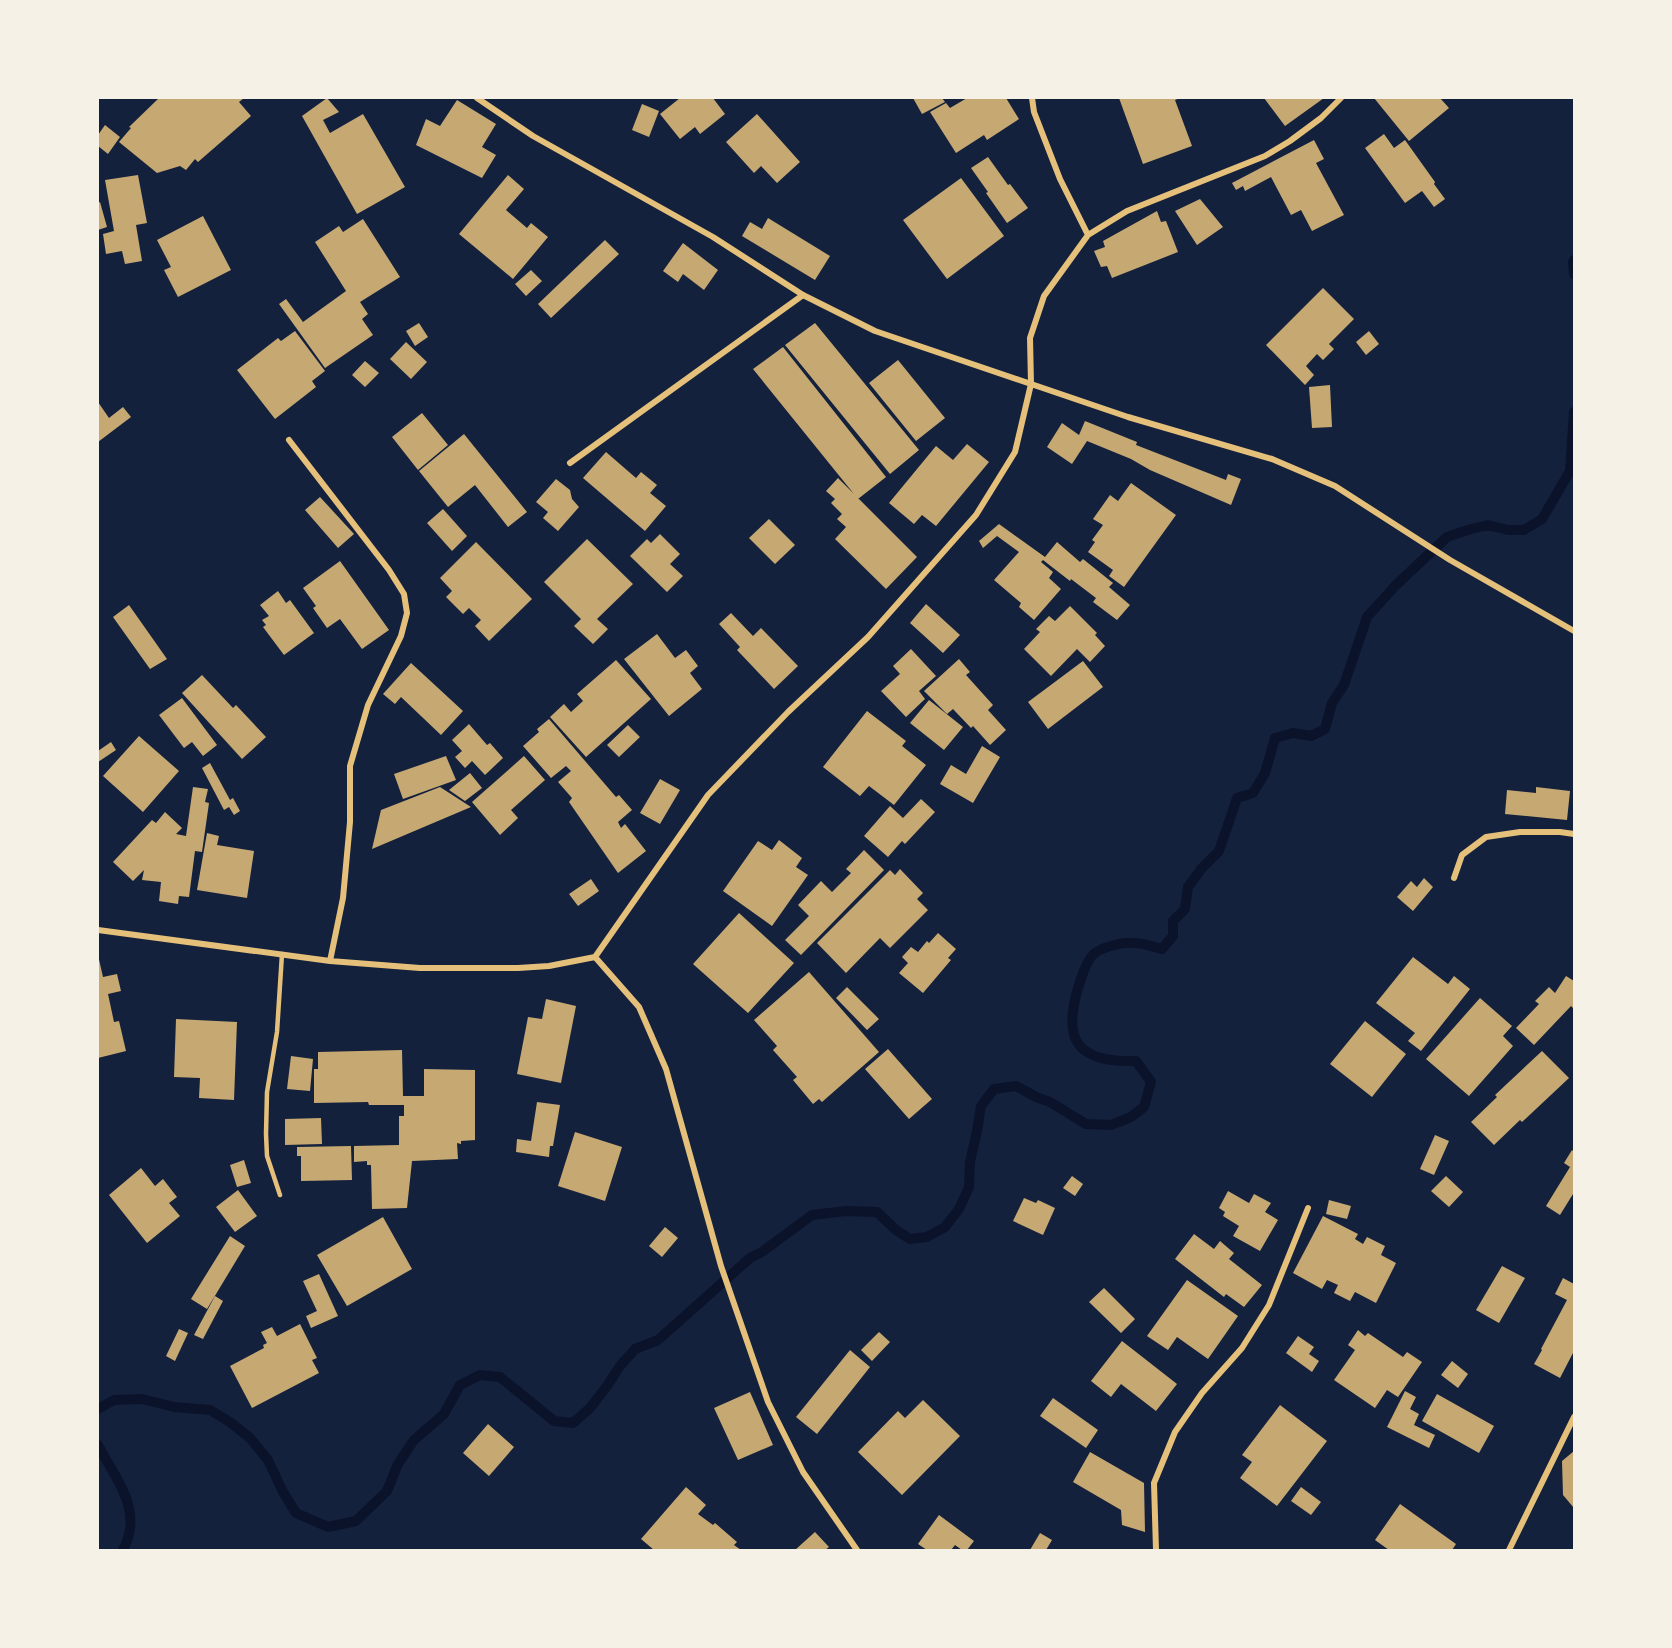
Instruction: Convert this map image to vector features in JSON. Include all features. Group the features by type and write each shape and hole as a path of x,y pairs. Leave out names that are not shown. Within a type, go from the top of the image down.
{"street":[{"path":"477,98 533,136 713,237 802,295 875,331 1128,417 1272,459 1335,486 1442,554 1575,631"},
{"path":"1032,98 1034,112 1060,179 1088,235"},
{"path":"98,930 330,961 420,968 518,968 549,966 595,957 708,795 788,712 868,637 976,515 1015,452 1031,384 1030,338 1044,296 1088,235 1127,211 1265,156 1321,118 1341,98"},
{"path":"570,464 802,295"},
{"path":"290,440 389,570 404,594 407,613 401,636 368,705 350,766 350,822 344,898 330,961"},
{"path":"1454,878 1462,855 1486,837 1520,832 1575,834"},
{"path":"595,957 639,1008 666,1068 722,1266 768,1402 803,1472 857,1551"},
{"path":"1156,1551 1154,1483 1176,1432 1202,1393 1242,1348 1269,1305 1308,1208"},
{"path":"1509,1551 1575,1417"}],"lane":[{"path":"280,1195 267,1156 266,1134 267,1092 277,1032 282,954"}],"building":[{"path":"159,98 244,98 239,102 251,116 198,162 195,159 186,170 180,166 157,173 119,142 131,128 129,127"},
{"path":"327,98 339,112 323,120 330,133 363,114 405,187 357,214 302,116"},
{"path":"680,98 713,98 725,114 700,134 695,127 680,139 660,114"},
{"path":"913,98 942,98 945,102 922,114"},
{"path":"967,98 1006,98 1019,119 987,140 984,135 956,153 930,112 946,103 950,108"},
{"path":"1119,98 1180,98 1175,100 1192,146 1143,164"},
{"path":"1264,98 1324,98 1285,126"},
{"path":"1374,98 1440,98 1449,108 1409,141"},
{"path":"457,100 496,124 482,147 496,155 482,178 416,145 426,119 440,126"},
{"path":"642,104 659,111 649,137 632,130"},
{"path":"757,114 800,162 777,183 761,166 754,173 726,142"},
{"path":"105,125 120,137 108,154 98,146 98,135"},
{"path":"1384,134 1394,148 1405,140 1445,199 1434,207 1422,191 1405,203 1365,148"},
{"path":"1314,140 1324,159 1316,163 1344,215 1312,231 1301,210 1291,215 1271,177 1245,191 1243,186 1236,190 1232,183"},
{"path":"988,157 1028,208 1007,223 971,168"},
{"path":"138,175 147,223 136,225 142,261 125,264 122,251 106,254 103,234 114,231 105,180"},
{"path":"508,175 524,189 506,210 527,228 531,223 548,237 513,279 459,234"},
{"path":"961,178 1004,236 947,279 903,220"},
{"path":"1200,199 1223,227 1197,245 1175,211"},
{"path":"100,202 107,227 98,230 98,203"},
{"path":"1157,211 1161,222 1166,221 1178,252 1112,278 1107,266 1101,267 1094,251 1105,247 1103,241"},
{"path":"203,216 231,270 178,297 164,270 171,267 157,240"},
{"path":"768,218 830,256 815,280 742,236 750,222 762,229"},
{"path":"363,219 400,277 360,302 368,314 362,319 373,335 325,368 279,304 286,299 303,322 346,291 315,242 339,226 343,232"},
{"path":"605,240 619,254 551,318 538,304"},
{"path":"683,243 718,270 704,290 683,274 678,282 663,271"},
{"path":"531,270 542,281 526,296 515,284"},
{"path":"1323,288 1354,319 1329,344 1334,349 1323,360 1317,354 1306,366 1314,375 1305,385 1266,345"},
{"path":"419,323 428,337 415,346 406,331"},
{"path":"815,323 919,450 890,474 785,345"},
{"path":"295,331 325,371 312,381 316,387 275,419 237,370 278,338 281,341"},
{"path":"1369,331 1379,344 1366,355 1356,342"},
{"path":"406,342 427,362 411,379 390,359"},
{"path":"783,347 886,477 858,499 753,369"},
{"path":"898,360 945,418 916,441 869,383"},
{"path":"365,361 379,373 365,387 352,375"},
{"path":"1330,385 1332,427 1312,428 1309,387"},
{"path":"98,402 109,418 123,407 131,417 98,442"},
{"path":"422,413 448,445 418,470 392,437"},
{"path":"1085,421 1137,442 1136,445 1226,480 1228,474 1241,479 1231,505 1087,441 1072,464 1047,447 1062,423 1079,435"},
{"path":"464,434 527,512 508,527 475,485 448,507 419,471"},
{"path":"967,444 989,462 936,526 922,515 914,524 889,503 936,446 953,460"},
{"path":"606,452 636,478 641,472 657,485 650,493 666,506 645,531 583,478"},
{"path":"838,478 917,557 886,589 835,539 846,527 837,519 842,514 831,503 835,499 826,491"},
{"path":"556,479 570,490 572,499 579,507 558,531 543,518 548,512 536,502"},
{"path":"1131,483 1176,515 1124,587 1109,576 1113,570 1088,552 1095,542 1092,540 1103,525 1093,519 1110,495 1118,501"},
{"path":"320,497 354,534 338,548 305,510"},
{"path":"443,509 467,536 452,551 427,523"},
{"path":"769,519 795,545 775,564 749,538"},
{"path":"999,524 1045,557 1057,542 1080,562 1083,559 1113,583 1109,587 1130,605 1117,620 1093,602 1096,598 1043,560 1041,562 1053,572 1049,578 1061,589 1034,620 1019,607 1021,603 994,580 1019,552 997,536 983,548 979,541"},
{"path":"660,534 680,554 670,564 683,576 667,592 630,556 647,539 651,543"},
{"path":"587,539 633,584 597,619 608,629 593,644 574,626 581,619 544,582"},
{"path":"476,542 532,599 489,641 475,626 481,620 469,608 463,614 446,597 452,591 440,578"},
{"path":"340,561 389,630 362,649 340,619 327,628 313,608 316,606 303,588"},
{"path":"278,591 286,603 290,600 314,633 284,655 263,627 266,625 262,620 269,616 260,605"},
{"path":"926,604 960,635 943,653 910,623"},
{"path":"129,605 167,659 150,669 113,617"},
{"path":"1070,606 1097,633 1095,635 1105,646 1090,662 1077,649 1051,676 1024,649 1040,632 1036,629 1049,616 1055,621"},
{"path":"731,613 753,636 761,628 798,666 774,689 737,650 740,647 719,624"},
{"path":"657,634 675,658 686,650 698,666 690,673 702,689 669,716 624,659"},
{"path":"911,649 936,676 919,691 925,699 906,717 881,691 900,674 893,666"},
{"path":"959,659 970,672 966,675 993,705 988,710 1006,730 990,745 953,709 947,714 924,691"},
{"path":"616,660 651,699 586,757 550,717 564,704 571,712 583,701 577,694"},
{"path":"1083,661 1103,687 1048,729 1028,702"},
{"path":"411,663 463,711 441,735 401,697 395,704 383,694"},
{"path":"202,675 233,708 236,705 266,737 242,759 182,693"},
{"path":"182,698 217,745 203,756 192,742 184,748 159,715"},
{"path":"929,700 963,727 944,750 910,723"},
{"path":"867,711 906,741 902,746 926,765 894,805 869,786 860,796 823,767"},
{"path":"549,719 616,797 619,795 632,810 618,822 621,828 625,824 646,851 618,873 569,802 572,798 558,782 571,771 566,766 551,778 523,746 539,732 537,729"},
{"path":"469,724 487,745 490,743 503,758 485,775 472,761 465,768 455,757 462,751 452,740"},
{"path":"628,725 640,737 619,757 607,745"},
{"path":"139,736 179,771 143,812 103,776"},
{"path":"111,742 116,750 98,762 98,751"},
{"path":"982,746 1000,757 973,803 940,784 951,765 966,774"},
{"path":"446,756 456,780 403,799 394,774"},
{"path":"524,756 545,780 511,810 518,818 500,835 472,802"},
{"path":"210,763 230,800 233,798 240,811 234,815 229,807 224,810 202,768"},
{"path":"470,773 482,788 465,801 449,790"},
{"path":"660,779 680,790 660,824 640,813"},
{"path":"193,787 208,789 205,802 209,803 202,852 195,851 189,897 179,896 178,904 159,901 161,882 142,880 144,870 133,881 113,862 152,820 156,823 165,812 182,828 176,834 186,836"},
{"path":"440,787 471,807 372,849 381,810"},
{"path":"1536,787 1570,791 1567,820 1505,814 1507,790 1536,793"},
{"path":"921,799 935,812 905,844 902,841 888,857 864,836 890,806 903,818"},
{"path":"207,833 219,836 217,845 254,851 247,898 197,890"},
{"path":"779,840 802,858 796,867 808,875 772,926 723,891 758,841 772,850"},
{"path":"864,850 884,870 801,955 785,940 809,916 798,905 821,881 832,892 851,873 846,869"},
{"path":"900,869 923,893 917,899 928,910 890,948 880,938 846,973 817,943 890,870 895,875"},
{"path":"1424,878 1433,887 1413,911 1397,897 1411,881 1417,887"},
{"path":"591,879 599,891 578,906 569,894"},
{"path":"739,913 794,963 748,1013 693,964"},
{"path":"938,933 956,949 948,958 951,960 923,993 899,973 908,963 902,957 911,947 918,952"},
{"path":"98,955 103,977 117,974 121,991 108,994 114,1022 119,1021 126,1051 98,1058"},
{"path":"1413,957 1448,984 1454,976 1470,989 1421,1051 1408,1041 1415,1033 1376,1003"},
{"path":"809,972 879,1052 822,1102 819,1099 813,1104 793,1080 797,1077 773,1050 777,1046 754,1020"},
{"path":"1566,976 1574,981 1574,1009 1571,1006 1534,1045 1516,1028 1539,1004 1535,1001 1549,987 1555,993"},
{"path":"847,987 879,1019 867,1030 836,998"},
{"path":"1480,998 1512,1026 1503,1036 1513,1046 1469,1096 1426,1059"},
{"path":"546,999 576,1006 561,1083 517,1074 528,1017 542,1019"},
{"path":"176,1019 237,1022 234,1100 199,1098 200,1078 174,1077"},
{"path":"1365,1021 1406,1054 1372,1097 1330,1064"},
{"path":"888,1049 932,1099 909,1119 865,1069"},
{"path":"402,1050 403,1096 424,1096 424,1069 475,1070 475,1140 457,1143 458,1159 412,1161 407,1208 372,1209 371,1165 367,1165 367,1161 354,1162 354,1146 399,1145 399,1116 404,1116 404,1105 369,1105 368,1102 314,1103 314,1069 318,1069 318,1052"},
{"path":"1542,1051 1569,1078 1494,1145 1471,1122 1497,1097 1495,1095"},
{"path":"291,1056 313,1059 310,1091 287,1089"},
{"path":"537,1102 560,1105 549,1157 516,1152 517,1139 531,1141"},
{"path":"321,1118 322,1144 285,1145 285,1119"},
{"path":"575,1132 622,1147 605,1201 558,1186"},
{"path":"1435,1135 1449,1141 1434,1175 1420,1169"},
{"path":"351,1146 352,1180 301,1181 301,1156 297,1156 297,1147"},
{"path":"1572,1150 1574,1152 1574,1195 1560,1215 1546,1206 1570,1167 1564,1163"},
{"path":"244,1160 251,1183 237,1187 230,1165"},
{"path":"141,1168 155,1186 163,1179 177,1197 169,1203 180,1216 147,1243 109,1195"},
{"path":"1072,1176 1083,1184 1075,1196 1063,1188"},
{"path":"1446,1176 1463,1192 1449,1207 1431,1191"},
{"path":"238,1190 257,1216 235,1232 216,1207"},
{"path":"1228,1191 1249,1203 1254,1194 1271,1203 1265,1212 1278,1220 1260,1251 1233,1236 1239,1226 1223,1216 1225,1212 1219,1208"},
{"path":"1024,1198 1036,1203 1038,1200 1055,1208 1043,1235 1013,1221"},
{"path":"1329,1200 1351,1206 1347,1219 1326,1214"},
{"path":"1323,1216 1358,1234 1355,1239 1363,1244 1367,1237 1385,1246 1381,1255 1396,1263 1376,1303 1355,1292 1350,1301 1334,1293 1338,1285 1327,1280 1322,1289 1293,1273"},
{"path":"383,1217 412,1269 347,1306 317,1255"},
{"path":"665,1227 678,1238 662,1257 649,1246"},
{"path":"1194,1234 1214,1249 1220,1241 1234,1253 1229,1259 1262,1285 1244,1307 1226,1294 1224,1297 1175,1259"},
{"path":"230,1236 245,1246 207,1309 191,1299"},
{"path":"1502,1266 1525,1278 1499,1323 1476,1310"},
{"path":"319,1274 338,1316 311,1328 306,1316 317,1311 303,1281"},
{"path":"1563,1278 1574,1284 1574,1351 1560,1378 1534,1364 1567,1300 1555,1294"},
{"path":"1187,1280 1238,1316 1208,1359 1177,1337 1168,1350 1147,1336"},
{"path":"1104,1288 1135,1319 1121,1333 1089,1302"},
{"path":"215,1296 223,1301 203,1339 194,1335"},
{"path":"300,1324 317,1358 312,1360 319,1373 252,1408 230,1366 264,1348 263,1345 267,1343 261,1332 272,1327 277,1336"},
{"path":"179,1329 188,1333 175,1361 166,1356"},
{"path":"1358,1330 1365,1336 1368,1333 1403,1357 1407,1352 1422,1362 1398,1397 1387,1390 1375,1408 1334,1380 1355,1350 1348,1345"},
{"path":"879,1332 890,1342 872,1361 861,1350"},
{"path":"1298,1336 1314,1347 1309,1354 1319,1361 1312,1372 1286,1353"},
{"path":"1122,1341 1177,1384 1156,1411 1121,1384 1111,1397 1091,1381"},
{"path":"850,1350 870,1367 817,1434 796,1417"},
{"path":"1452,1361 1468,1374 1458,1388 1441,1375"},
{"path":"1405,1391 1416,1397 1410,1409 1419,1414 1414,1425 1435,1435 1429,1448 1387,1427"},
{"path":"750,1392 773,1445 738,1460 714,1408"},
{"path":"1437,1394 1494,1426 1479,1453 1422,1421"},
{"path":"1053,1398 1098,1430 1086,1448 1040,1416"},
{"path":"923,1400 960,1436 902,1495 858,1452 898,1411 905,1418"},
{"path":"1280,1405 1327,1441 1277,1506 1240,1478 1252,1462 1242,1455"},
{"path":"488,1424 514,1447 489,1476 463,1453"},
{"path":"1574,1451 1574,1508 1563,1495 1562,1461"},
{"path":"1090,1452 1144,1483 1145,1532 1122,1525 1121,1510 1073,1482"},
{"path":"686,1487 706,1505 698,1514 713,1525 715,1523 737,1542 734,1545 741,1550 654,1550 641,1539"},
{"path":"1301,1487 1321,1502 1311,1515 1291,1501"},
{"path":"1400,1504 1456,1544 1452,1550 1389,1550 1375,1540"},
{"path":"939,1515 974,1541 967,1550 962,1550 955,1545 951,1550 927,1550 918,1544"},
{"path":"815,1532 829,1547 825,1550 795,1550"},
{"path":"1040,1533 1052,1540 1046,1550 1030,1550"}],"waterway":[{"path":"1574,260 1574,274"},
{"path":"98,1409 114,1400 142,1399 174,1407 210,1410 250,1438 268,1460 296,1513 328,1527 356,1521 387,1491 398,1464 414,1440 444,1414 460,1385 480,1375 500,1377 554,1421 573,1423 590,1408 635,1349 658,1340 750,1258 762,1252 812,1215 846,1211 877,1212 896,1230 910,1239 927,1237 945,1227 959,1209 969,1187 970,1162 981,1106 994,1089 1016,1086 1050,1102 1086,1124 1111,1125 1131,1117 1144,1107 1151,1082 1136,1061 1116,1061 1088,1053 1079,1045 1074,1034 1072,1021 1074,1004 1085,967 1090,959 1095,953 1109,946 1120,944 1138,943 1162,949 1173,936 1173,921 1185,909 1188,887 1219,851 1237,798 1253,793 1265,773 1275,738 1293,733 1311,736 1325,729 1332,703 1344,685 1367,617 1395,586 1447,537 1488,525 1508,530 1524,530 1542,519 1570,471 1574,412"},
{"path":"98,1445 119,1483 129,1508 129,1535 123,1550"}]}
